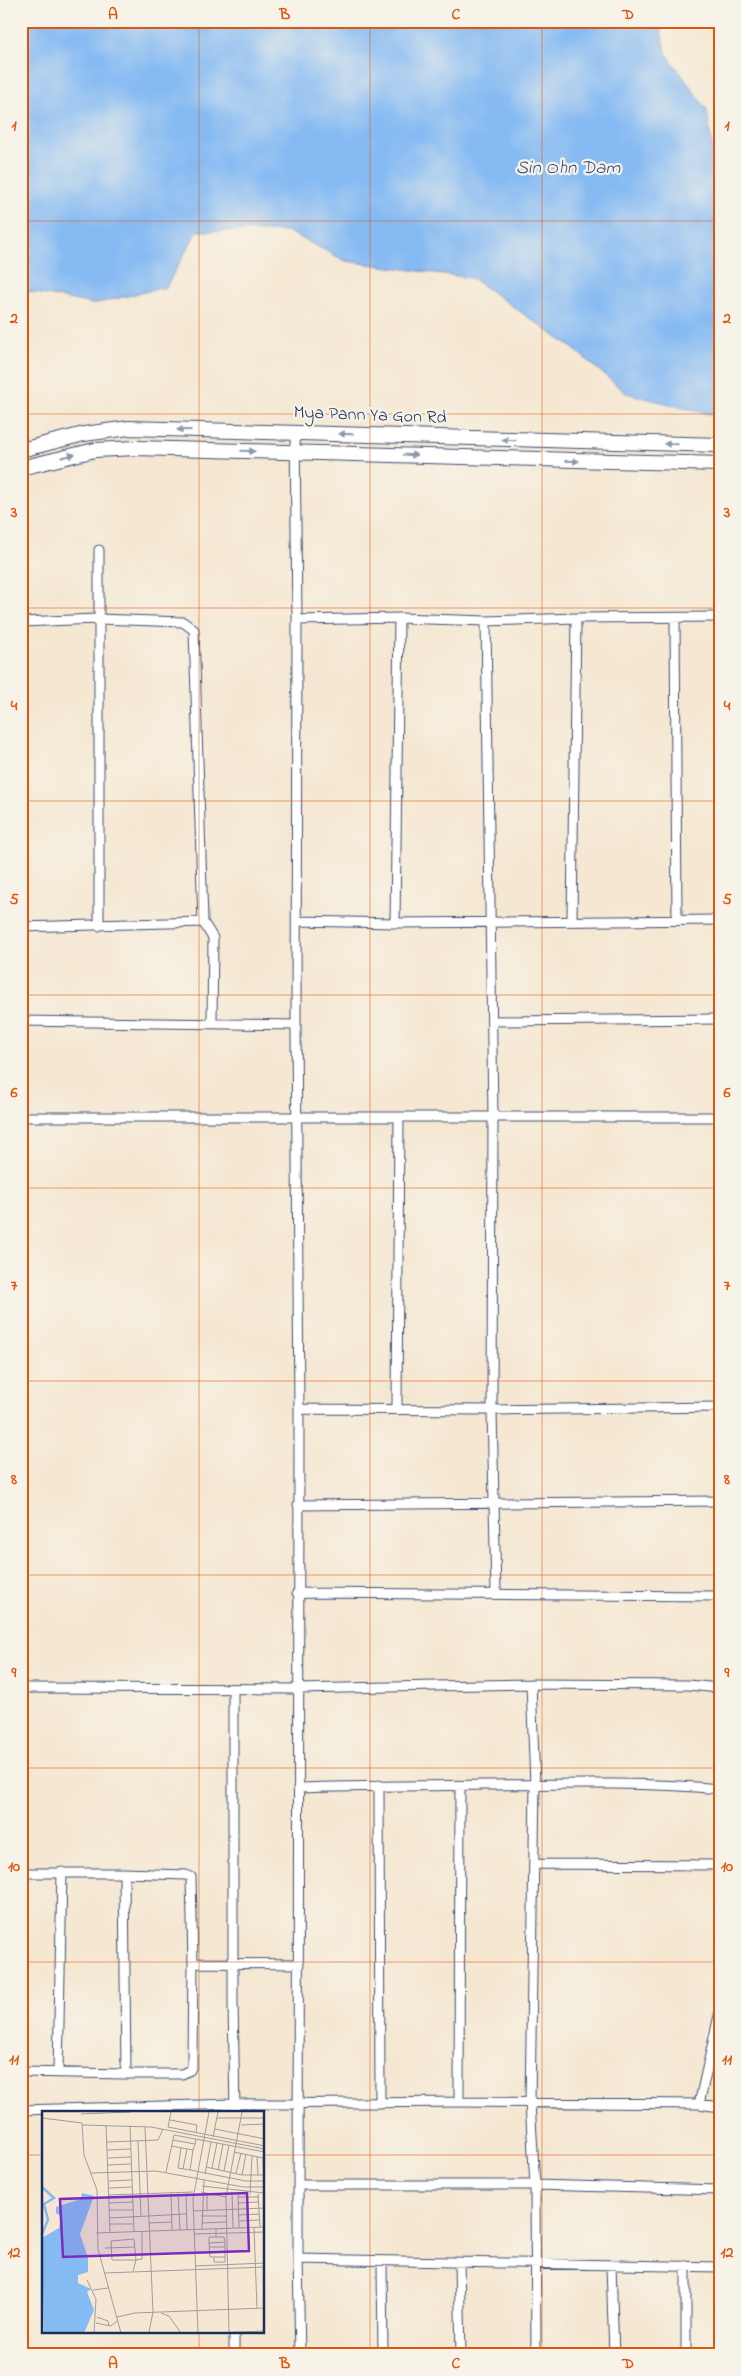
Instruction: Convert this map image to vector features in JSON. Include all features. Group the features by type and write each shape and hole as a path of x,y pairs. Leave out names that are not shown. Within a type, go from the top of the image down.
{"main road":[{"name":"Mya Pann Ya Gon Rd","path":"21,450 84,434 116,429 295,432 561,442 720,445"},
{"path":"21,468 75,454 113,449 720,464"}],"street":[{"path":"295,432 298,922 296,1025 300,1409 298,1505 298,2259 300,2355"},
{"path":"99,550 99,926"},
{"path":"297,620 399,618 486,621 720,617"},
{"path":"395,923 399,618"},
{"path":"572,921 576,618"},
{"path":"675,618 677,920"},
{"path":"21,622 98,619 183,622 194,630 203,922 213,938 212,1022"},
{"path":"486,621 493,1117 492,1410 496,1594"},
{"path":"298,922 720,920"},
{"path":"21,927 203,922"},
{"path":"492,1021 720,1019"},
{"path":"21,1021 212,1022 296,1025"},
{"path":"21,1117 720,1117"},
{"path":"398,1408 399,1117"},
{"path":"300,1409 398,1408 492,1410 720,1407"},
{"path":"298,1505 720,1500"},
{"path":"298,1593 720,1596"},
{"path":"531,1684 535,1784 535,1864 530,2103 534,2185 536,2355"},
{"path":"21,1688 298,1689 531,1684 688,1685 720,1688"},
{"path":"233,1689 235,2108"},
{"path":"298,1788 379,1785 460,1786 535,1784 680,1785 720,1789"},
{"path":"379,1785 380,2103"},
{"path":"459,2102 460,1786"},
{"path":"535,1864 720,1865"},
{"path":"58,2073 62,1872"},
{"path":"21,1873 124,1873 186,1875 191,1877 192,1963 192,2065 190,2070 182,2074 21,2072"},
{"path":"124,1873 126,2074"},
{"path":"192,1963 299,1964"},
{"path":"699,2104 720,2011"},
{"path":"21,2110 235,2108 299,2103 459,2102 699,2104 720,2107"},
{"path":"299,2185 534,2185 720,2190"},
{"path":"298,2259 720,2267"},
{"path":"382,2261 383,2355"},
{"path":"459,2263 461,2355"},
{"path":"611,2264 614,2355"},
{"path":"686,2266 686,2355"},
{"path":"234,2334 234,2355"}],"water":[{"name":"Sin Ohn Dam","path":"21,21 659,21 666,53 707,110 720,202 720,417 626,393 574,349 472,278 346,261 287,231 197,231 166,287 93,304 21,290"}]}
